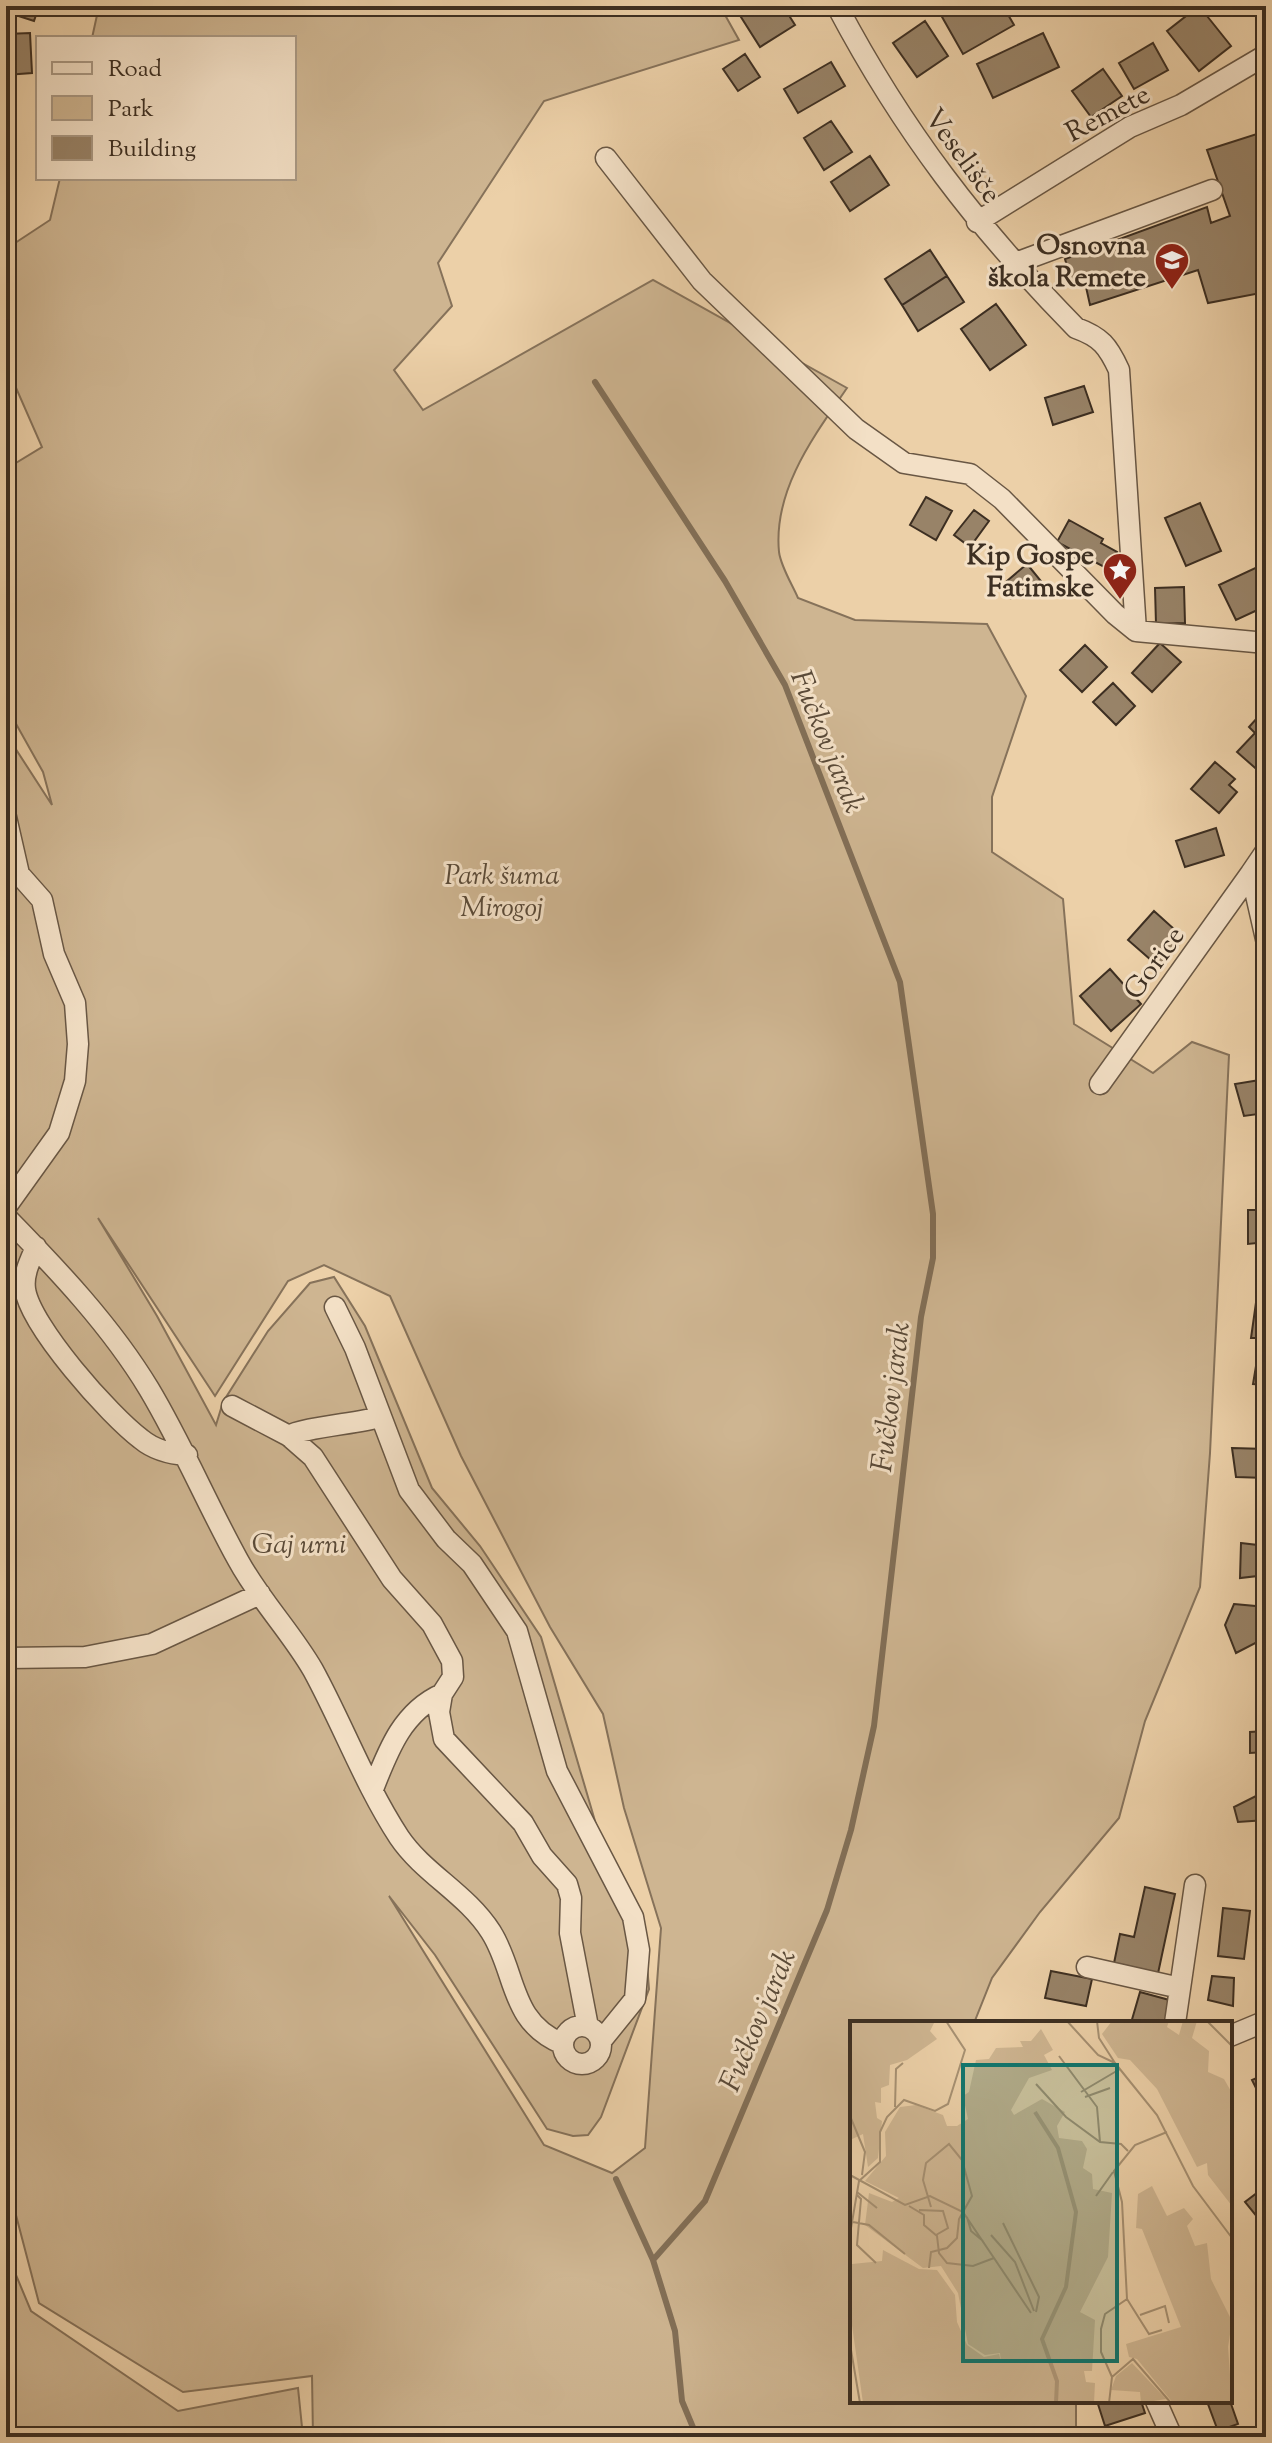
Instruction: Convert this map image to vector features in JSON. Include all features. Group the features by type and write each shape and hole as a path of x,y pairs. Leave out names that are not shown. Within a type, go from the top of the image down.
{"street":[{"name":"Veselišče","path":"837,6 906,125 977,222 1076,328 1097,336 1107,344 1119,370 1136,631"},
{"name":"Remete","path":"977,222 1130,127 1181,105 1266,55"},
{"path":"606,158 702,281 856,429 904,463 970,474 1002,499 1115,614 1136,631 1266,643"},
{"path":"1013,264 1212,190"},
{"path":"6,817 19,874 42,900 54,954 75,1003 78,1044 75,1081 59,1133 6,1207"},
{"name":"Gorice","path":"1100,1084 1266,851"},
{"path":"1251,873 1266,939"},
{"path":"6,1217 36,1247 147,1386 187,1455 239,1562 311,1668 400,1838 424,1867 450,1885 492,1933 511,1986 532,2025 547,2038 563,2044"},
{"path":"36,1247 25,1273 25,1291 69,1366 142,1440 172,1454 187,1455"},
{"path":"335,1307 355,1348 409,1490 446,1539 472,1564 517,1631 532,1672 557,1771 633,1917 639,1950 635,1999 595,2034"},
{"path":"232,1406 289,1436 313,1457 392,1579 432,1624 452,1661 453,1677 442,1694 410,1717 395,1737 373,1789"},
{"path":"289,1436 296,1431 380,1417"},
{"path":"6,1658 85,1657 152,1644 260,1594"},
{"path":"442,1694 439,1726 444,1739 523,1823 542,1856 567,1884 571,1898 570,1933 601,2052 586,2064 576,2063 567,2057 563,2044 570,2030 595,2034"},
{"path":"1175,2021 1195,1885"},
{"path":"1087,1967 1180,1988"},
{"path":"1232,2035 1266,2021"},
{"path":"1157,2403 1172,2437"}],"green space":[{"name":"Park šuma Mirogoj","path":"99,6 720,6 739,40 544,101 438,263 452,306 394,370 423,410 653,280 847,388 798,465 782,507 779,552 798,598 855,620 987,624 1026,696 992,797 992,852 1063,899 1074,1024 1153,1073 1192,1042 1229,1055 1210,1453 1200,1587 1145,1721 1119,1818 1040,1912 992,1978 975,2021 850,2021 850,2403 1076,2403 1076,2437 313,2437 312,2376 183,2392 39,2303 6,2177 6,734 52,805 43,772 6,706 6,469 42,447 6,365 6,249 50,220 60,180 296,180 296,36 92,36","holes":["98,1218 215,1396 288,1281 324,1265 390,1296 461,1456 550,1627 603,1714 624,1808 661,1928 645,2148 612,2173 544,2145 389,1896 435,1955 547,2129 573,2136 588,2135 601,2117 649,1989 644,1928 600,1838 541,1637 480,1546 432,1488 365,1326 334,1277 310,1283 268,1331 223,1402 216,1425 157,1316"]},
{"path":"6,2251 31,2311 178,2411 298,2388 303,2437 6,2437"}],"building":[{"path":"6,6 39,6 34,21 6,12"},
{"path":"734,6 783,6 795,25 760,47"},
{"path":"1003,6 1014,25 963,54 937,8"},
{"path":"1199,6 1231,46 1199,71 1167,31"},
{"path":"925,21 948,56 917,77 893,43"},
{"path":"30,33 32,73 6,75 6,34"},
{"path":"1043,33 1059,67 993,98 977,64"},
{"path":"1153,43 1168,70 1134,89 1119,63"},
{"path":"745,54 760,77 738,91 723,69"},
{"path":"831,62 845,86 798,113 784,89"},
{"path":"1103,69 1122,96 1091,117 1072,91"},
{"path":"6,95 10,95 13,136 6,136"},
{"path":"831,121 852,152 824,170 804,138"},
{"path":"1266,131 1266,292 1208,303 1198,270 1090,305 1084,278 1072,283 1065,259 1207,207 1211,223 1230,216 1207,150"},
{"path":"870,156 889,185 850,211 831,182"},
{"path":"930,250 947,276 902,305 885,279"},
{"path":"947,276 964,302 918,331 902,305"},
{"path":"996,304 1026,345 990,370 961,329"},
{"path":"1084,386 1093,412 1053,425 1045,398"},
{"path":"926,497 952,511 936,540 910,525"},
{"path":"1200,503 1221,551 1186,566 1165,518"},
{"path":"974,510 989,521 970,547 954,535"},
{"path":"1069,520 1103,539 1101,543 1117,552 1108,569 1057,542"},
{"path":"1266,563 1266,606 1236,620 1219,585"},
{"path":"1027,564 1045,586 1032,597 1024,587 1011,598 1001,586"},
{"path":"1184,587 1185,623 1156,624 1155,588"},
{"path":"1160,643 1181,662 1152,692 1132,673"},
{"path":"1085,645 1107,667 1082,692 1060,670"},
{"path":"1113,683 1135,706 1116,725 1093,702"},
{"path":"1266,708 1266,770 1262,774 1237,752 1255,733 1249,727"},
{"path":"1215,762 1235,779 1229,785 1237,792 1219,813 1191,789"},
{"path":"1216,828 1224,855 1185,867 1176,841"},
{"path":"1154,911 1184,938 1159,967 1128,940"},
{"path":"1110,969 1141,1004 1111,1031 1080,996"},
{"path":"1266,1079 1266,1113 1244,1116 1235,1084"},
{"path":"1257,1146 1266,1146 1266,1188 1257,1188"},
{"path":"1248,1210 1266,1210 1266,1242 1248,1244"},
{"path":"1260,1274 1266,1276 1266,1338 1251,1338"},
{"path":"1257,1360 1266,1360 1266,1385 1253,1384"},
{"path":"1232,1448 1266,1449 1266,1478 1236,1477"},
{"path":"1241,1543 1266,1546 1266,1575 1240,1578"},
{"path":"1234,1604 1266,1607 1266,1647 1261,1640 1236,1653 1225,1625"},
{"path":"1266,1731 1266,1752 1250,1753 1250,1732"},
{"path":"1260,1794 1266,1820 1238,1822 1234,1807"},
{"path":"1145,1887 1175,1894 1157,1978 1113,1968 1120,1934 1134,1937"},
{"path":"1223,1908 1250,1911 1244,1959 1218,1956"},
{"path":"1051,1971 1092,1979 1086,2006 1045,1998"},
{"path":"1212,1976 1234,1978 1233,2006 1208,2000"},
{"path":"1140,1992 1173,2001 1168,2021 1132,2021"},
{"path":"1266,2074 1266,2108 1252,2080"},
{"path":"1266,2186 1266,2228 1245,2202"},
{"path":"1098,2403 1142,2403 1145,2413 1105,2426"},
{"path":"1231,2403 1238,2424 1218,2431 1208,2404"}],"waterway":[{"name":"Fučkov jarak","path":"595,382 725,581 785,685 900,982 933,1214 933,1258 921,1317 874,1726 851,1830 827,1910 705,2201 653,2260 675,2331 682,2401 697,2437"},
{"path":"616,2179 653,2260"}],"place":[{"name":"Osnovna škola Remete","path":"1172,291"},
{"name":"Kip Gospe Fatimske","path":"1120,601"}],"park label":[{"name":"Gaj urni","path":"299,1543"}]}
